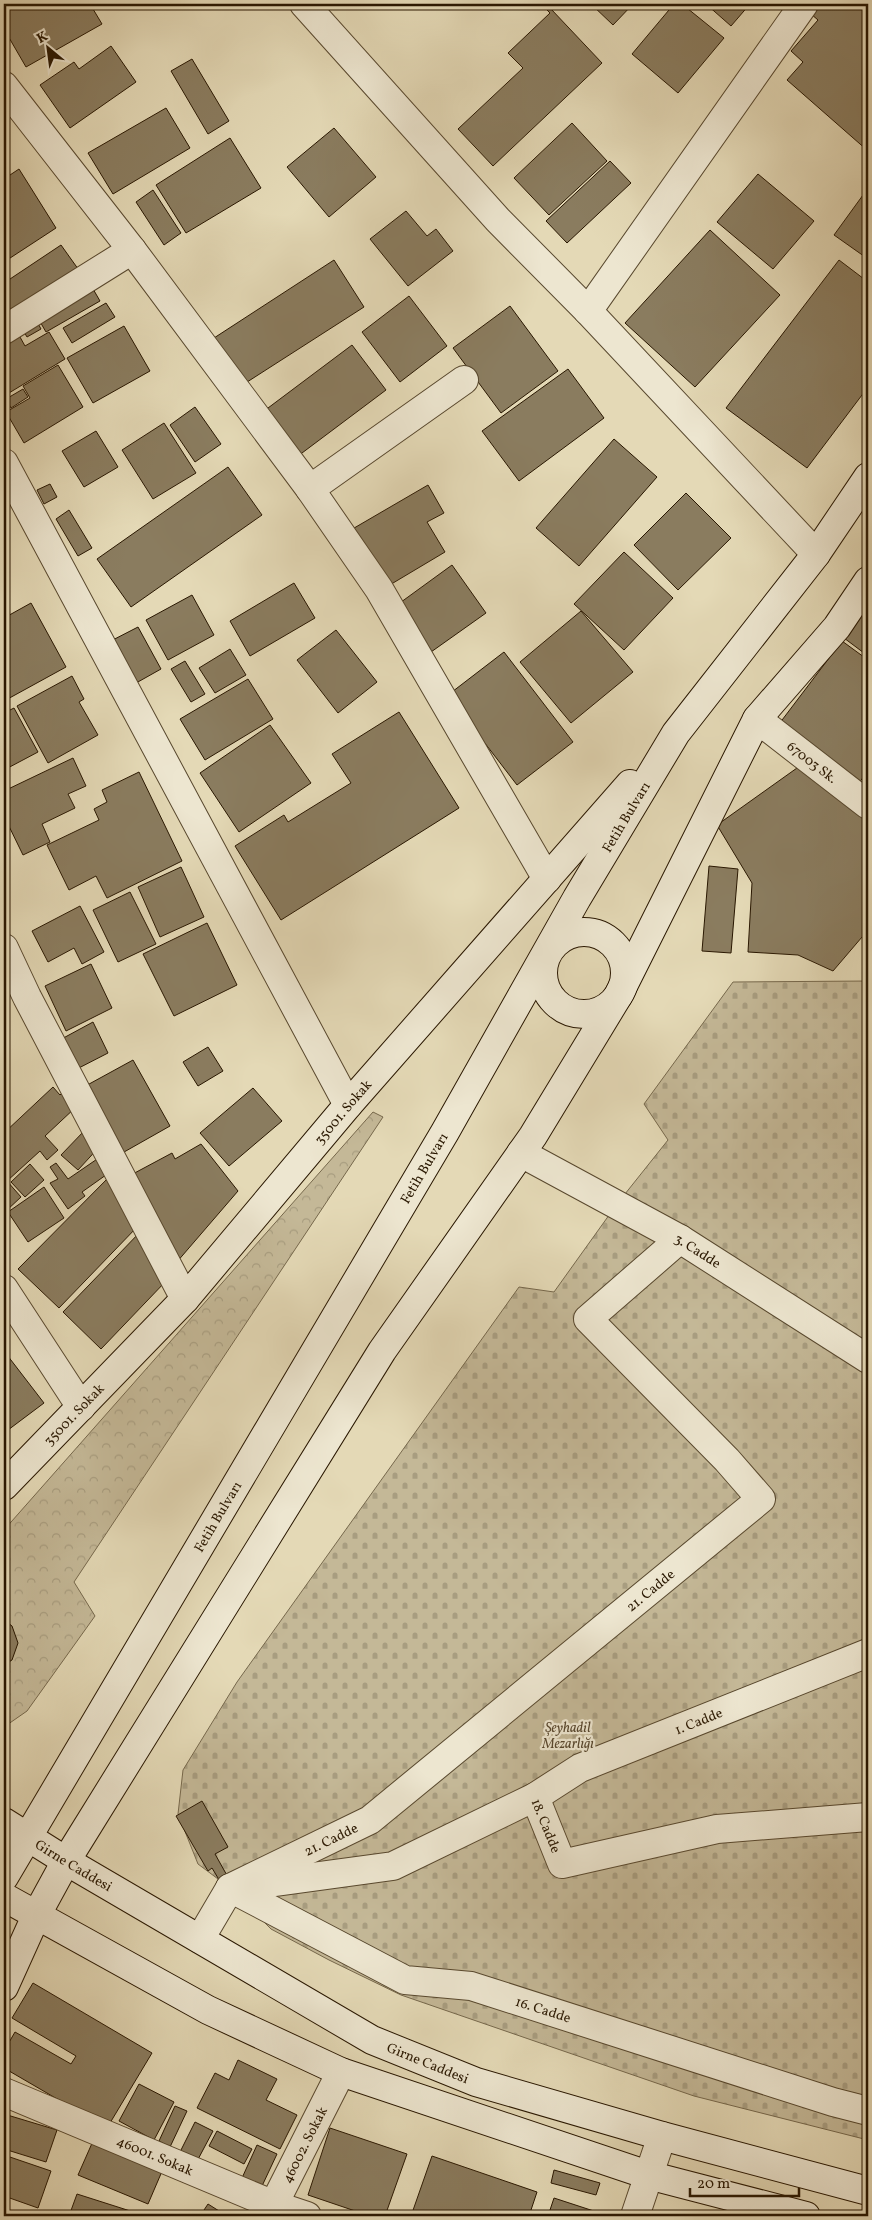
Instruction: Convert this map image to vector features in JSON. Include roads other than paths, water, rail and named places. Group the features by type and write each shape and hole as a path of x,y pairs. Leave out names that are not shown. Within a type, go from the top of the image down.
{"street":[{"path":"304,4 498,220 588,311 816,554"},
{"path":"588,311 804,4"},
{"path":"4,86 132,250 310,489 379,589 547,879"},
{"path":"4,330 132,250"},
{"path":"310,489 464,380"},
{"path":"4,463 348,1105"},
{"name":"Fetih Bulvarı","path":"4,1877 445,1132 577,898 676,732 816,554 868,477"},
{"path":"4,1987 36,1916 66,1861 382,1351 521,1153 618,996 757,719 837,627 868,581"},
{"name":"67003 Sk.","path":"757,719 868,805"},
{"name":"35001. Sokak","path":"4,1486 185,1299 348,1105 676,732"},
{"path":"588,932 602,936 613,944 622,956 625,970 624,983 618,996 609,1006 598,1013 585,1015 571,1013 560,1007 550,998 544,986 542,973 544,960 550,948 561,938 574,933 588,932"},
{"path":"4,948 27,997 185,1299"},
{"name":"3. Cadde","path":"521,1153 680,1239 868,1359"},
{"name":"21. Cadde","path":"230,1888 370,1820 762,1499 727,1460 588,1319 680,1239"},
{"path":"4,1288 81,1407"},
{"name":"1. Cadde","path":"535,1797 580,1768 868,1653"},
{"name":"18. Cadde","path":"230,1888 393,1866 535,1797 562,1864 717,1829 868,1817"},
{"name":"Girne Caddesi","path":"4,1822 66,1861 372,2040 476,2082 662,2136 868,2191"},
{"path":"200,1940 230,1888"},
{"name":"16. Cadde","path":"230,1888 405,1980 471,1986 833,2102 868,2111"},
{"path":"4,1897 208,2010 341,2072 648,2175 806,2216"},
{"name":"46002. Sokak","path":"271,2211 341,2072"},
{"name":"46001. Sokak","path":"4,2092 271,2211 307,2216"},
{"path":"635,2216 662,2136"}],"park label":[{"name":"Şeyhadil Mezarlığı","path":"568,1735"}]}
